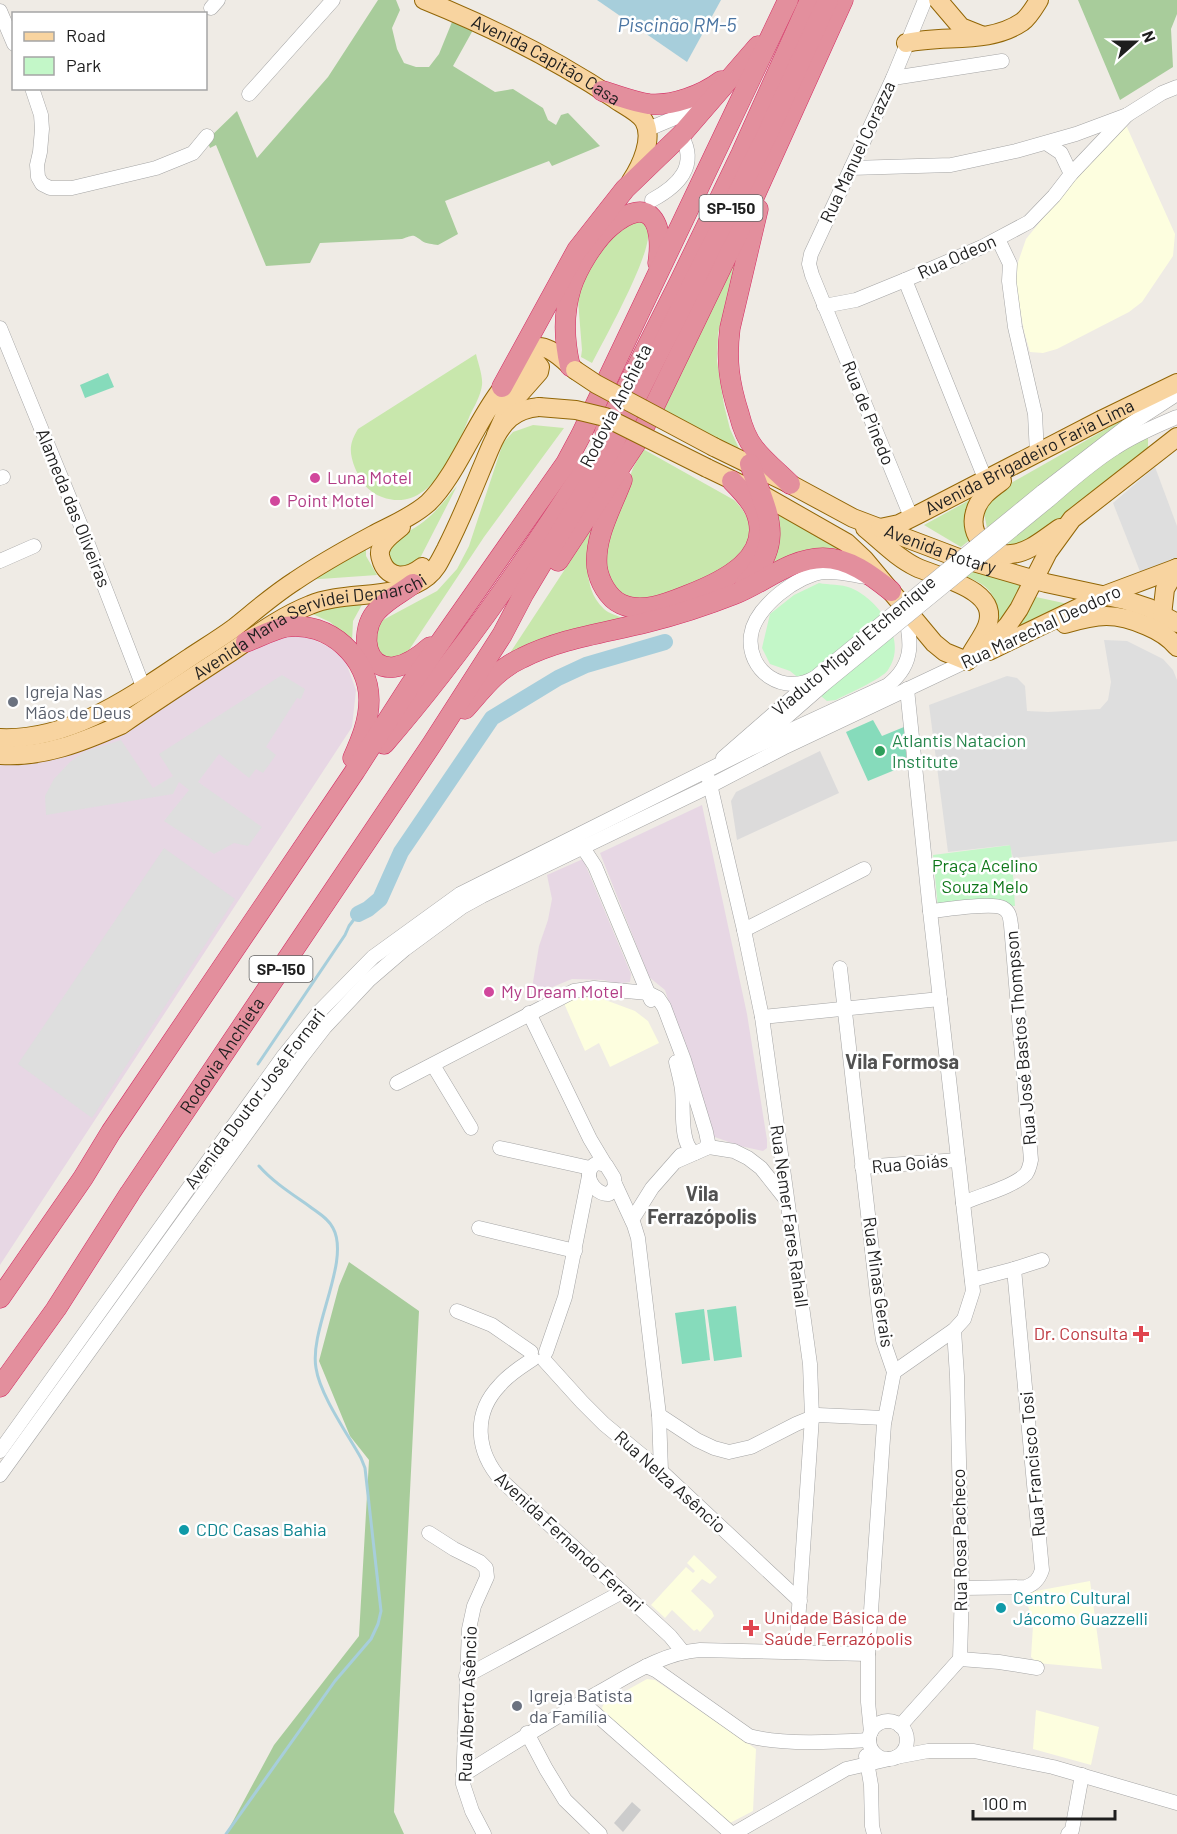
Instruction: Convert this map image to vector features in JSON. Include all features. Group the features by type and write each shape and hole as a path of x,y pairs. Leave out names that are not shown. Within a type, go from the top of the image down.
{"highway":[{"name":"Rodovia Anchieta","path":"356,771 381,749 471,636 594,454 741,154 810,0"},
{"name":"Rodovia Anchieta","path":"0,1387 56,1309 130,1193 432,744 502,635 524,593 625,422 767,135 828,0"},
{"name":"Rodovia Anchieta","path":"502,635 530,602 635,445 736,237 843,0"},
{"path":"824,42 851,0"},
{"path":"508,381 577,250 625,189 681,135 745,63 785,8"},
{"name":"Rodovia Anchieta","path":"0,1298 356,771 442,639 566,463 785,8"},
{"path":"602,91 649,104 678,101 712,88 745,63"},
{"path":"770,163 730,328 728,375 749,442 790,483"},
{"path":"573,368 566,348 564,331 571,289 588,256 611,226 636,214 644,213 653,218 658,228 660,241 655,280"},
{"path":"635,445 598,549 599,577 609,595 621,604 642,608 674,600 710,587 736,572 744,564 755,548 759,528 758,517 751,503 732,481"},
{"path":"738,593 763,563 769,549 771,530 768,512 750,464"},
{"path":"432,744 492,678 520,658 585,635 649,622 738,593 792,565 817,558 851,564 890,592"},
{"path":"413,584 375,613 366,634 369,652 381,664 396,667 412,660 442,639"},
{"path":"246,642 287,627 308,628 336,640 357,660 368,686 367,719 337,798"}],"main road":[{"name":"Avenida Capitão Casa","path":"424,0 472,19 506,36 602,91 642,117 647,135"},
{"path":"938,0 961,27 986,36"},
{"path":"906,43 930,39 986,36 1023,21 1039,0"},
{"path":"625,189 635,174 644,153 647,135"},
{"name":"Avenida Maria Servidei Demarchi","path":"0,738 32,737 50,733 111,708 144,689 232,629 295,580 415,513 429,502 452,474 508,381 531,350 540,346 550,350 573,368"},
{"path":"496,435 509,406 539,372 539,364 533,363 508,381"},
{"name":"Avenida Rotary","path":"573,368 596,384 714,447 790,483 853,518 956,557 1034,579 1105,595 1149,608 1170,619"},
{"name":"Avenida Brigadeiro Faria Lima","path":"880,528 898,524 917,515 1177,383"},
{"name":"Avenida Rotary","path":"539,407 576,410 605,417 760,495 847,543 864,559 934,643 945,652 967,661"},
{"name":"Avenida Maria Servidei Demarchi","path":"0,755 45,753 121,725 246,642 293,613 315,603 331,598 391,591 427,577 455,532 496,435 515,414 539,407"},
{"path":"1037,454 987,492 975,511 977,535 982,544 991,550 1012,554 1024,551 1072,519 1177,437"},
{"path":"415,513 387,539 381,548 380,556 383,564 391,574 402,576 416,571 442,540 455,532"},
{"path":"853,518 904,560 973,590 984,601 989,618 967,661"},
{"path":"967,661 1008,626 1048,552 1072,519"},
{"path":"1170,619 1165,589 1177,568"},
{"name":"Rua Marechal Deodoro","path":"967,661 1105,595 1177,568"},
{"path":"1012,641 1082,619 1112,615 1129,618 1155,629 1177,647"}],"street":[{"path":"249,94 333,0"},
{"name":"Rua Manuel Corazza","path":"824,306 809,264 811,254 892,78 925,0"},
{"path":"0,11 12,39"},
{"path":"892,78 1002,62"},
{"path":"851,168 951,165 1016,152 1127,115 1162,93 1177,87"},
{"path":"33,90 41,115 42,129 37,165 38,177 42,184 50,188 72,188 156,168 193,153 207,136"},
{"path":"647,135 711,102"},
{"name":"Rua Odeon","path":"824,306 856,300 905,280 998,239 1029,222 1127,115"},
{"path":"652,200 674,187 687,165 687,152 681,135"},
{"path":"1046,143 1061,153 1071,174"},
{"path":"998,239 1010,264 1009,281 1015,327 1035,414 1037,454"},
{"path":"905,280 986,481"},
{"name":"Rua de Pinedo","path":"824,306 909,513 917,515"},
{"name":"Alameda das Oliveiras","path":"0,328 81,526 144,689"},
{"name":"Viaduto Miguel Etchenique","path":"707,772 1126,427 1177,394"},
{"name":"Viaduto Miguel Etchenique","path":"1045,496 1114,448 1177,417"},
{"path":"0,561 34,546"},
{"path":"819,680 788,685 766,674 759,665 752,647 753,628 758,617 778,596 796,582 808,576 826,572 846,574 890,592"},
{"name":"Avenida Doutor José Fornari","path":"0,1475 282,1083 325,1027 369,980 434,926 483,896 748,750 879,690 896,679 904,666 910,648 909,628 890,592"},
{"name":"Rua Marechal Deodoro","path":"907,690 967,661"},
{"name":"Viaduto Miguel Etchenique","path":"748,750 819,680"},
{"path":"894,1371 954,1330 964,1318 973,1291 907,690"},
{"name":"Avenida Doutor José Fornari","path":"0,1451 260,1089 319,1012 373,957 439,908 480,882 710,786 783,748 907,690"},
{"name":"Avenida Doutor José Fornari","path":"710,786 748,750"},
{"name":"Rua Nemer Fares Rahall","path":"707,772 762,1017 810,1364 812,1418 796,1652"},
{"path":"579,842 594,866 674,1057 696,1149"},
{"path":"744,930 864,869"},
{"name":"Rua José Bastos Thompson","path":"930,911 1002,908 1009,914 1011,925 1031,1160 1025,1174 1015,1182 963,1203"},
{"name":"Rua Minas Gerais","path":"840,968 883,1340 894,1371 884,1418 868,1654 868,1763 874,1834"},
{"path":"397,1083 529,1013 580,989 594,988 648,993 656,996 661,1002 684,1060 708,1137 696,1149 677,1161 629,1215"},
{"path":"614,990 654,1007"},
{"path":"762,1017 940,999"},
{"path":"529,1013 590,1139 595,1188 608,1191 616,1199 629,1215 636,1232 640,1250 658,1415 661,1471"},
{"path":"433,1065 471,1128"},
{"path":"501,1148 611,1172 608,1191"},
{"path":"696,1149 714,1148 734,1151 755,1162 765,1164 772,1162 780,1155"},
{"name":"Rua Goiás","path":"862,1167 958,1160"},
{"path":"755,1162 769,1176 787,1203"},
{"path":"479,1228 575,1251 594,1168"},
{"path":"583,1208 594,1198 608,1191"},
{"name":"Avenida Fernando Ferrari","path":"575,1251 565,1297 555,1327 539,1354 505,1379 489,1398 482,1421 481,1438 484,1454 490,1467 502,1481 665,1632 683,1652"},
{"path":"972,1280 1042,1260"},
{"name":"Rua Francisco Tosi","path":"962,1588 1026,1587 1040,1577 1042,1570 1014,1269"},
{"name":"Rua Nelza Asêncio","path":"457,1311 492,1325 539,1354 604,1424 661,1471 800,1601"},
{"name":"Rua Rosa Pacheco","path":"954,1330 962,1588 960,1659"},
{"path":"658,1415 707,1446 729,1452 752,1447 812,1418 824,1415 884,1418"},
{"name":"Rua Alberto Asêncio","path":"429,1533 454,1550 480,1562 486,1568 487,1577 471,1613 469,1629 463,1775 467,1799 484,1834"},
{"path":"466,1676 622,1592"},
{"path":"665,1632 670,1670 684,1691"},
{"path":"463,1775 527,1733 668,1656 700,1650 868,1654"},
{"path":"868,1739 876,1755 892,1758 903,1752 905,1747 903,1731 960,1659 1037,1668"},
{"path":"646,1666 657,1671 749,1736 769,1740 845,1742 868,1739"},
{"path":"582,1702 732,1834 846,1769 925,1751 974,1750 1053,1767 1177,1803"},
{"path":"868,1702 875,1713 886,1721"},
{"path":"846,1769 879,1723 886,1721 894,1722 916,1746 925,1751"},
{"path":"527,1733 565,1800 600,1834"},
{"path":"845,1742 852,1749 855,1757"},
{"path":"1071,1833 1082,1776"}],"shaded area":[{"path":"1126,125 1175,234 1173,256 1142,302 1129,312 1057,349 1043,353 1030,352 1014,274 1026,239 1112,133"},
{"path":"1155,467 1177,526 1177,560 1141,574 1113,503"},
{"path":"283,632 306,636 329,647 345,660 356,690 352,727 0,1265 0,764 55,757 236,651"},
{"path":"1104,640 1127,641 1163,659 1173,670 1177,680 1177,841 1013,858 1010,845 948,852 929,705 1007,676 1017,678 1025,686 1027,711 1100,709 1108,700 1111,682"},
{"path":"282,675 305,689 301,699 297,698 266,747 276,755 263,773 256,769 249,778 219,754 198,782 262,827 248,846 234,843 214,854 164,821 189,790 179,782 173,794 46,815 45,796 54,779 70,762 84,752 121,740 153,788 173,776 159,754"},
{"path":"820,751 839,793 737,840 731,801 736,792"},
{"path":"702,805 747,1014 767,1140 767,1148 763,1151 712,1136 665,990 649,977 600,853"},
{"path":"164,848 235,899 92,1118 18,1064"},
{"path":"583,859 631,974 630,982 616,984 604,980 572,979 530,1000 539,946 552,899 547,875"},
{"path":"582,997 600,998 635,1011 648,1021 659,1043 610,1067 599,1043 585,1051 563,1001"},
{"path":"694,1555 717,1577 710,1584 702,1579 691,1591 712,1611 714,1616 700,1632 697,1629 694,1631 672,1610 665,1618 651,1605 686,1567 693,1573 695,1571 687,1563"},
{"path":"1090,1581 1102,1669 1037,1663 1031,1657 1033,1626 1025,1593"},
{"path":"647,1679 655,1680 756,1749 753,1811 730,1823 603,1711 604,1703"},
{"path":"1036,1710 1099,1727 1091,1765 1033,1749"},
{"path":"632,1802 641,1810 623,1832 614,1823"}],"green space":[{"path":"378,0 396,0 400,10 392,28 397,49 404,63 416,67 429,67 439,54 452,22 473,30 453,66 495,92 513,89 543,108 548,120 556,125 561,115 568,113 600,146 552,166 549,161 445,201 458,234 438,245 425,243 413,236 402,239 320,243 310,263 266,266 216,145 210,148 207,140 237,111 257,158 328,77"},
{"path":"1078,0 1177,0 1177,14 1171,29 1173,67 1120,100"},
{"path":"643,220 648,233 642,259 626,298 592,363 581,357 578,300 582,273 620,223"},
{"path":"736,257 718,334 717,361 730,429 742,455 663,412"},
{"path":"476,354 482,378 480,393 457,445 439,476 414,497 399,500 382,497 373,492 360,478 352,457 351,448 358,429"},
{"path":"108,373 114,387 85,398 80,385"},
{"path":"1122,420 987,528 984,513 997,491"},
{"path":"533,425 564,428 484,537 405,656 390,660 379,655 374,638 376,628 383,620 437,591 457,569 469,546 503,443 513,432"},
{"path":"1148,436 1148,448 1049,529 1018,548 1007,543 1105,460"},
{"path":"643,449 734,500 747,517 750,532 738,567 646,605 614,595 605,560 609,535 633,468"},
{"path":"457,486 415,568 390,569 387,547 430,517"},
{"path":"975,497 971,539 961,547 924,525"},
{"path":"777,509 838,548 837,551 764,574 779,529"},
{"path":"594,525 588,557 592,591 604,609 625,619 506,659"},
{"path":"366,544 366,556 377,575 306,580"},
{"path":"972,570 1023,586 1011,609 992,634 996,613 993,598 983,585 964,576"},
{"path":"819,583 851,588 872,602 888,623 895,647 894,659 884,674 836,700 827,701 790,671 770,664 762,648 770,614 794,595"},
{"path":"1036,597 1068,604 1021,628 1019,625"},
{"path":"364,601 353,621 352,642 330,622 306,611"},
{"name":"Atlantis Natacion Institute","path":"873,720 882,736 904,727 907,765 868,781 846,732"},
{"name":"Praça Acelino Souza Melo","path":"1011,845 1015,906 970,903 938,908 933,855"},
{"path":"349,1262 419,1311 394,1812 404,1834 226,1834 274,1745 359,1636 369,1460 350,1436 319,1361 339,1286"},
{"path":"736,1306 742,1357 714,1361 707,1310"},
{"path":"704,1309 710,1360 682,1364 675,1313"}],"water":[{"name":"Piscinão RM-5","path":"597,0 721,0 687,62"}],"waterway":[{"path":"358,914 380,899 401,852 492,718 558,678 586,665 665,642"},
{"path":"258,1064 358,914"},
{"path":"226,1834 335,1681 371,1639 381,1611 365,1468 328,1402 316,1368 315,1352 334,1277 337,1242 333,1228 326,1218 276,1183 259,1166"}],"place":[{"name":"Luna Motel","path":"315,478"},
{"name":"Point Motel","path":"275,501"},
{"name":"Igreja Nas Mãos de Deus","path":"13,702"},
{"name":"Atlantis Natacion Institute","path":"880,751"},
{"name":"My Dream Motel","path":"489,992"},
{"name":"Dr. Consulta","path":"1141,1334"},
{"name":"CDC Casas Bahia","path":"184,1530"},
{"name":"Centro Cultural Jácomo Guazzelli","path":"1001,1608"},
{"name":"Unidade Básica de Saúde Ferrazópolis","path":"751,1628"},
{"name":"Igreja Batista da Família","path":"517,1706"}],"district":[{"name":"Vila Formosa","path":"902,1062"},
{"name":"Vila Ferrazópolis","path":"702,1206"}]}
